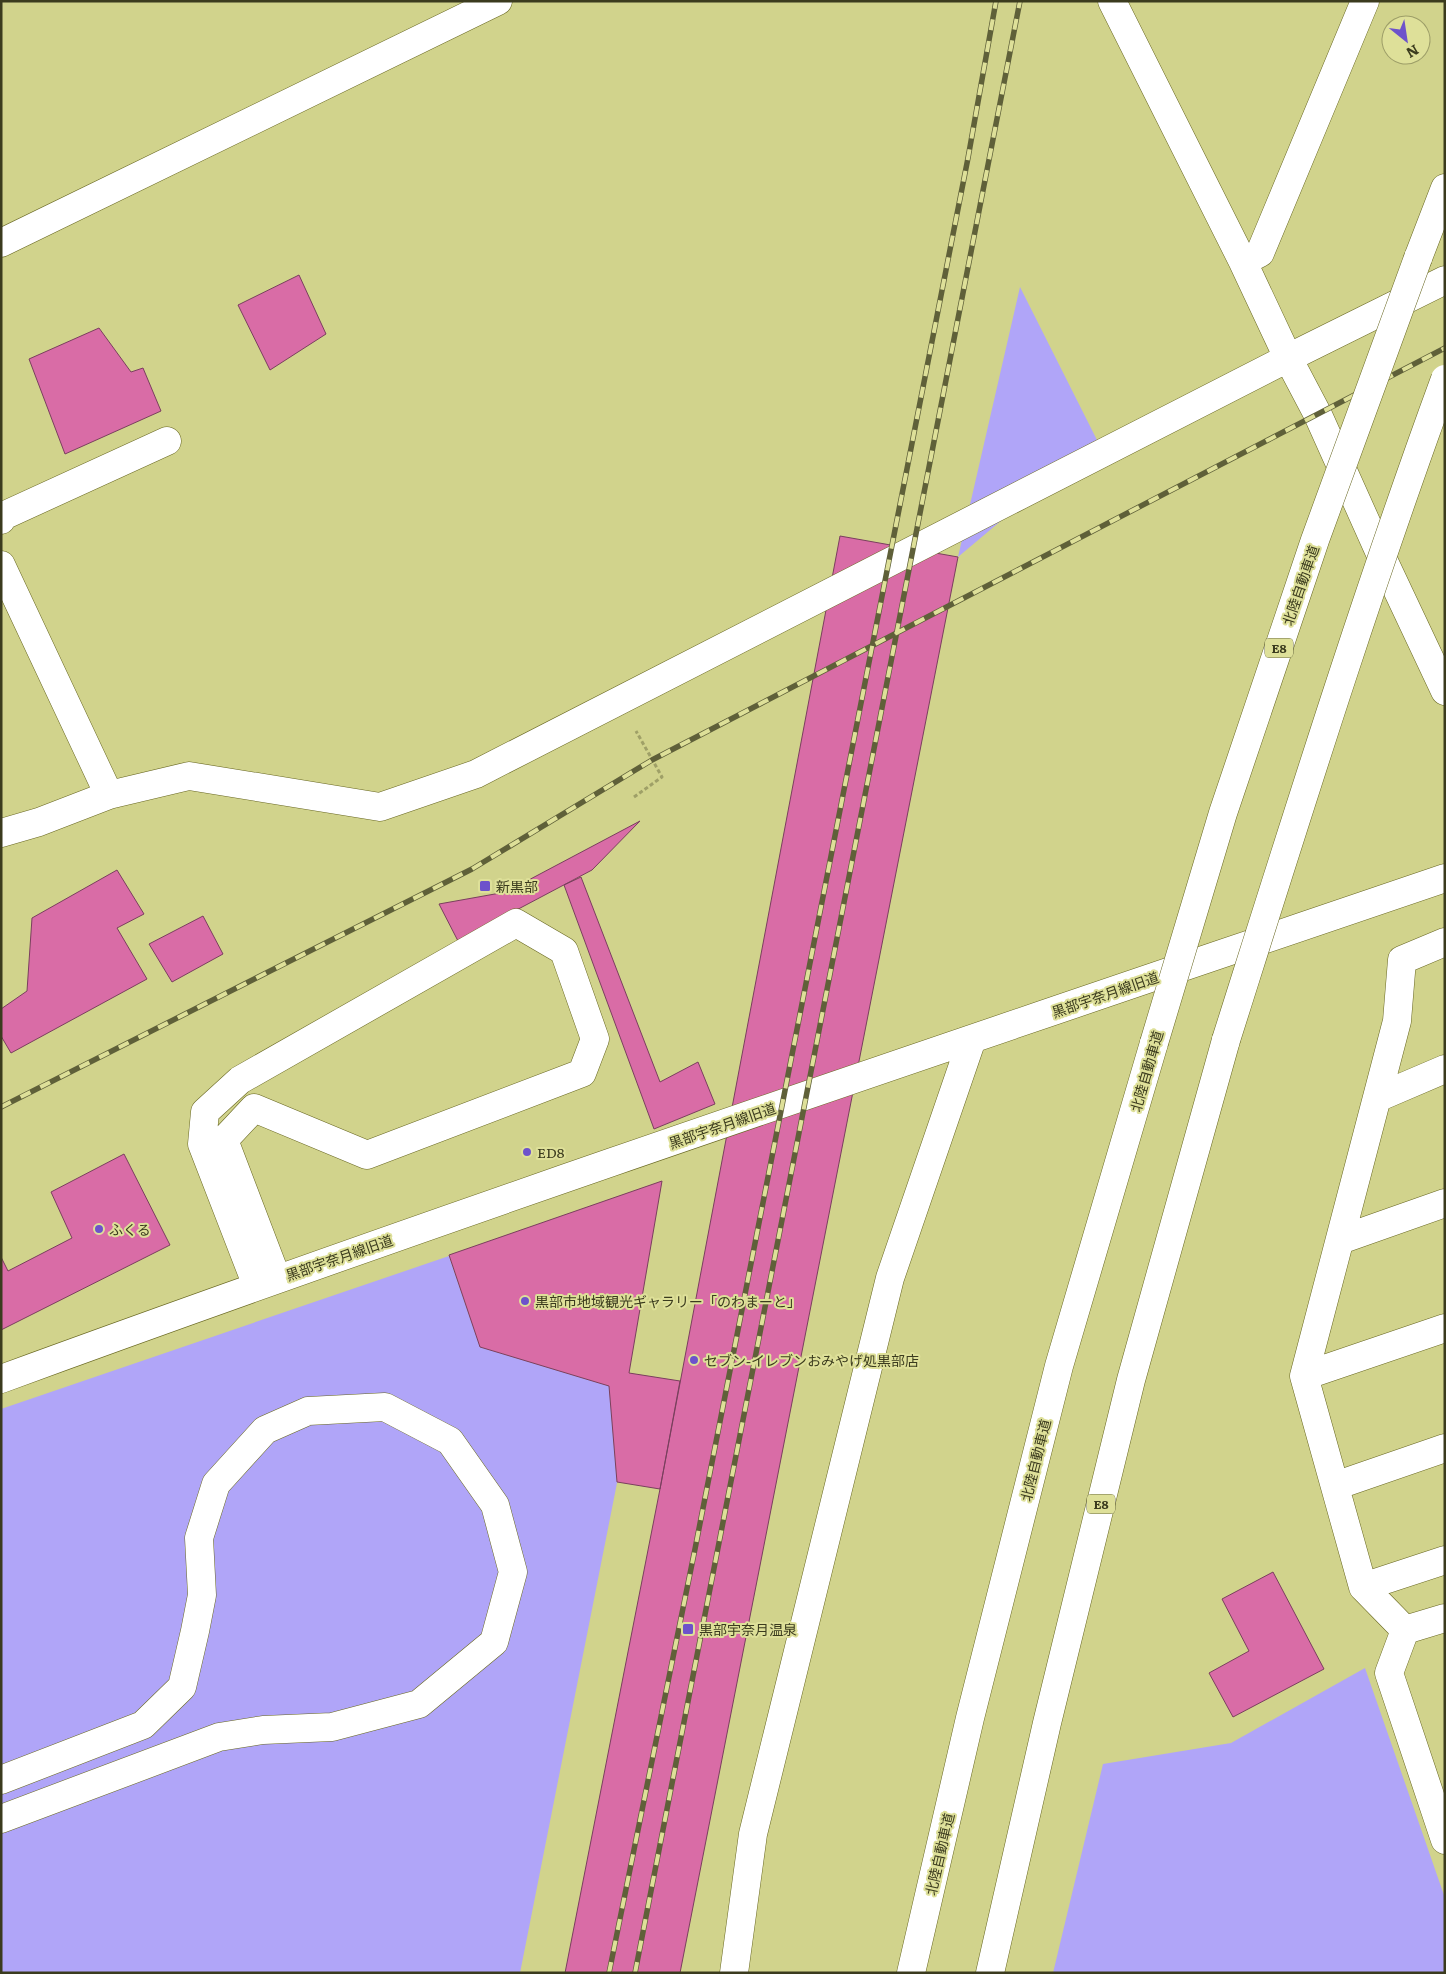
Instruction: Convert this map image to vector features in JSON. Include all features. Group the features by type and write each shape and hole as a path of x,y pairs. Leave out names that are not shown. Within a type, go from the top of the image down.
{"main road":[{"path":"1,243 498,1"},
{"path":"1112,1 1318,415 1445,691"},
{"path":"1243,262 1260,253 1365,1"},
{"name":"北陸自動車道","path":"911,1973 970,1718 1059,1366 1154,1043 1236,776 1316,540 1445,188"},
{"path":"1,833 39,822 109,795 189,776 380,807 476,774 1288,358 1445,280"},
{"name":"E8","path":"990,1973 1047,1723 1131,1380 1226,1040 1304,792 1392,524 1445,379"},
{"path":"1,520 3,516 167,441"},
{"path":"1,565 109,795"},
{"name":"黒部宇奈月線旧道","path":"1,1379 267,1282 1445,878"},
{"path":"516,923 564,951 595,1039 582,1073 367,1155 254,1108 224,1140 267,1282 202,1144 205,1112 240,1080 516,923"},
{"path":"1405,1630 1362,1587 1304,1376 1397,1021 1402,960 1445,942"},
{"path":"734,1973 753,1834 890,1278 972,1039"},
{"path":"1377,1098 1445,1069"},
{"path":"1340,1240 1445,1203"},
{"path":"1304,1376 1445,1328"},
{"path":"1,1780 143,1725 182,1687 202,1595 199,1538 216,1484 265,1430 308,1411 385,1407 450,1440 495,1505 513,1572 494,1642 418,1704 332,1726 263,1730 219,1737 1,1819"},
{"path":"1335,1486 1445,1448"},
{"path":"1362,1587 1445,1560"},
{"path":"1405,1630 1445,1618"},
{"path":"1405,1630 1389,1673 1445,1840"}],"path":[{"path":"618,701 662,777 634,797"}],"shaded area":[{"path":"1020,287 1097,440 958,557"},
{"path":"449,1256 480,1347 609,1386 617,1483 520,1973 1,1973 1,1409"},
{"path":"1365,1668 1445,1898 1445,1973 1053,1973 1103,1764 1231,1743"}],"building":[{"path":"299,275 326,334 270,370 238,305"},
{"path":"99,328 131,372 143,368 161,411 65,454 29,359"},
{"path":"840,536 958,557 680,1973 565,1973 660,1489"},
{"path":"640,821 592,870 458,941 439,904 506,892"},
{"path":"117,870 144,914 117,928 147,979 11,1053 1,1036 1,1009 27,991 32,918"},
{"path":"581,877 660,1082 698,1062 715,1104 654,1129 564,885"},
{"path":"203,916 223,954 172,982 149,944"},
{"path":"124,1154 170,1245 1,1330 1,1257 8,1271 72,1238 51,1192"},
{"path":"662,1181 629,1373 680,1381 660,1489 617,1482 609,1386 480,1347 449,1255"},
{"path":"1273,1572 1324,1669 1233,1717 1209,1673 1249,1651 1222,1599"}],"railway":[{"path":"609,1973 695,1549 968,158 996,1"},
{"path":"635,1973 1020,1"},
{"path":"1,1107 472,869 652,760 1445,348"}],"place":[{"name":"新黒部","path":"485,886"},
{"name":"ED8","path":"527,1152"},
{"name":"ふくる","path":"99,1229"},
{"name":"黒部市地域観光ギャラリー「のわまーと」","path":"525,1301"},
{"name":"セブン-イレブンおみやげ処黒部店","path":"694,1360"},
{"name":"黒部宇奈月温泉","path":"688,1629"}]}
